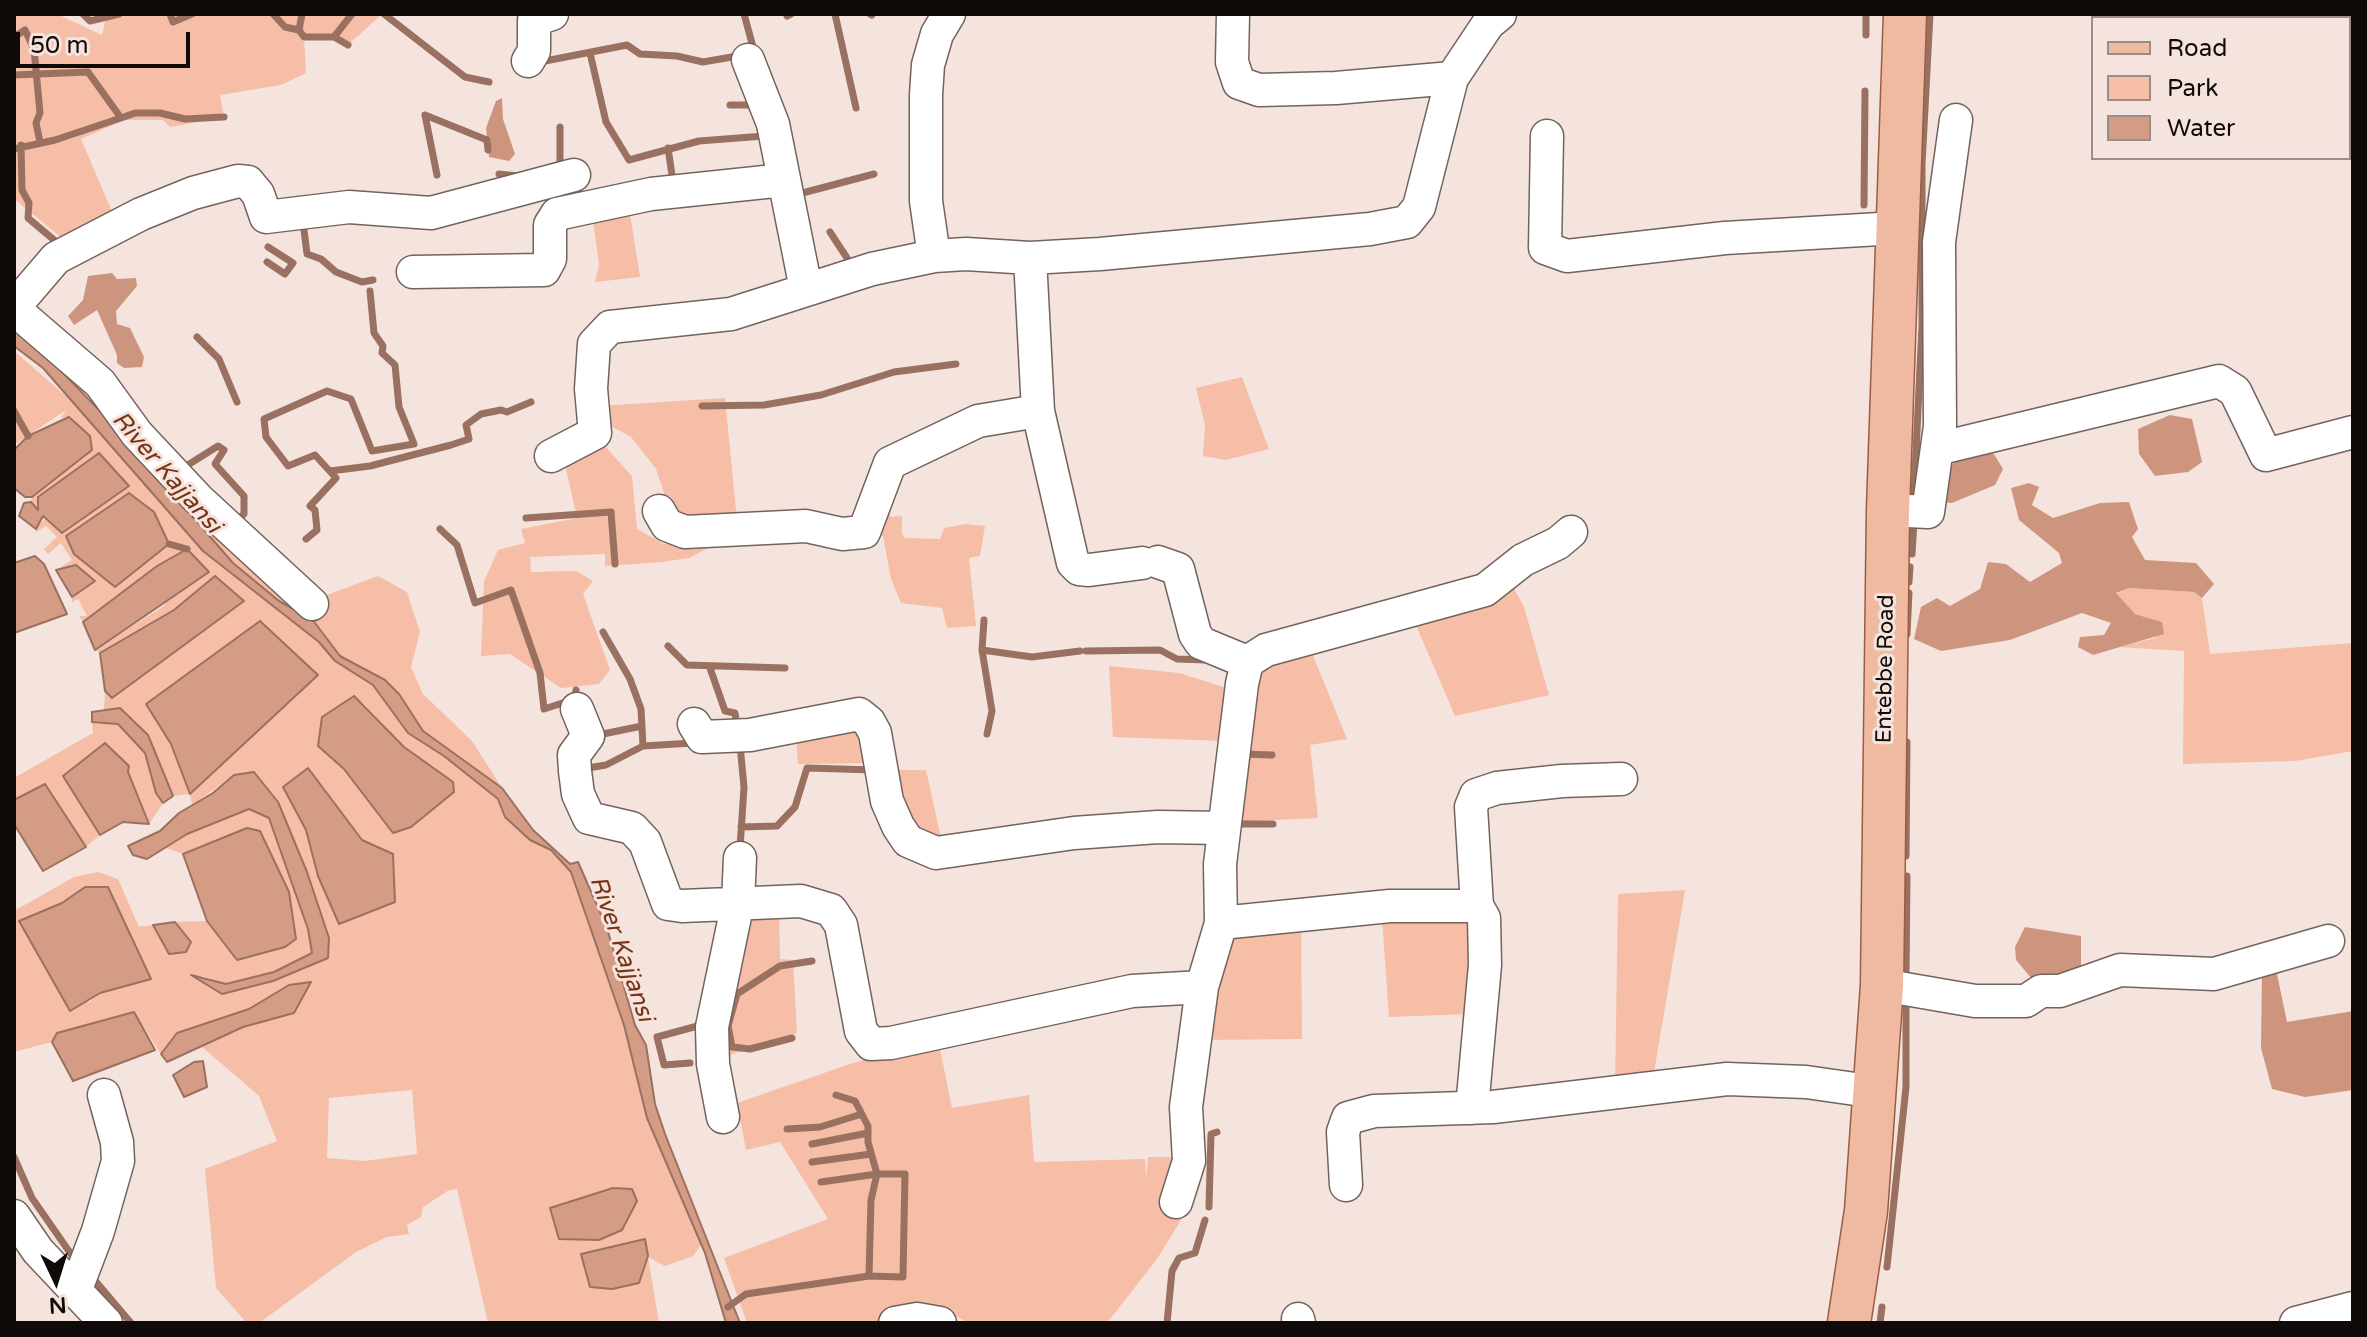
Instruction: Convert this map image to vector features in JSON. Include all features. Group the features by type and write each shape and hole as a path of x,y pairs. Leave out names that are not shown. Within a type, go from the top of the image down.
{"main road":[{"name":"Entebbe Road","path":"1849,1323 1866,1211 1882,985 1888,510 1905,14"}],"street":[{"path":"528,61 534,51 534,20 552,14"},
{"path":"934,256 926,201 926,95 928,65 937,34 949,14"},
{"path":"1233,14 1232,62 1239,83 1259,90 1336,88 1452,78"},
{"path":"551,456 595,433 591,389 594,344 610,327 731,314 872,269 934,256 966,254 1030,258 1370,229 1407,222 1419,207 1452,78 1488,24 1500,14"},
{"path":"748,60 773,124 806,289"},
{"path":"1888,510 1928,512 1937,449 1942,349 1939,242 1956,120"},
{"path":"1547,136 1545,248 1567,256 1725,238 1897,228"},
{"path":"312,604 198,499 137,434 100,383 14,308 56,258 154,209 193,193 238,181 248,182 258,194 266,217 349,207 431,213 574,175"},
{"path":"413,272 544,270 550,259 550,225 557,214 651,194 784,180"},
{"path":"1030,258 1038,411 1075,568 1150,562 1178,569 1195,634 1201,643 1247,662"},
{"path":"1937,449 2219,381 2235,391 2266,455 2353,432"},
{"path":"659,511 667,525 685,532 806,526 842,534 864,532 890,463 978,421 1038,411"},
{"path":"1176,1202 1189,1161 1186,1107 1202,987 1221,923 1223,828 1247,662 1266,650 1485,590 1523,560 1558,543 1571,532"},
{"path":"577,709 588,736 574,755 575,771 578,794 589,818 617,823 639,835 645,842 668,904 801,901 831,910 841,925 861,1031 871,1044 891,1043 1132,991 1202,987"},
{"path":"694,724 702,737 750,735 843,714 859,714 869,722 875,733 887,801 898,826 908,841 936,853 1074,833 1158,827 1223,828"},
{"path":"1472,1108 1485,965 1484,918 1477,906 1471,807 1476,795 1549,782 1621,779"},
{"path":"723,1117 713,1064 712,1027 738,902 740,858"},
{"path":"1221,923 1390,906 1477,906"},
{"path":"1882,985 1975,1001 2026,1001 2041,991 2060,991 2120,970 2214,974 2328,941"},
{"path":"1346,1185 1343,1132 1348,1118 1374,1111 1472,1108 1601,1097 1727,1079 1806,1082 1876,1092"},
{"path":"76,1289 98,1231 118,1161 117,1142 104,1095"},
{"path":"16,1225 106,1323"},
{"path":"2296,1323 2353,1308"},
{"path":"895,1323 917,1319 940,1323"}],"green space":[{"path":"14,14 57,14 102,35 107,14 382,14 348,45 334,37 304,37 306,73 281,85 220,95 224,117 170,127 163,120 124,120 81,139 116,221 67,242 14,199"},
{"path":"629,207 640,277 595,282 599,265 592,213"},
{"path":"14,351 74,403 203,551 319,642 335,661 373,685 408,733 444,756 498,799 505,817 530,840 551,850 571,872 624,1025 647,1118 701,1245 693,1256 665,1266 648,1257 659,1323 488,1323 457,1189 449,1190 423,1207 421,1217 407,1225 409,1234 387,1237 356,1252 259,1323 247,1323 216,1288 205,1169 277,1141 259,1096 201,1046 243,1027 294,1013 289,985 249,1009 177,1032 161,1054 134,1012 57,1033 52,1042 14,1052 14,911 74,877 98,872 118,879 139,927 153,925 169,954 191,943 175,922 207,921 237,960 247,828 183,854 166,848 187,834 249,809 269,818 308,929 313,954 274,972 225,984 200,975 222,994 328,958 307,872 278,802 255,772 234,775 192,805 190,794 173,796 147,735 120,708 104,710 105,691 112,697 243,601 215,576 174,610 100,653 95,650 164,606 187,549 157,566 83,622 79,616 87,616 78,599 72,602 72,597 94,581 76,565 56,570 72,560 61,543 48,554 44,549 57,537 46,526 36,532 36,529 44,519 62,533 129,485 99,453 68,476 38,511 31,502 32,497 58,474 69,417 61,418 66,410 14,445","holes":["97,518 137,569 115,587 74,554 66,536","245,634 318,675 191,794 171,744 146,704","363,703 404,747 453,782 393,833 344,769 318,746","308,768 362,840 392,854 318,876 306,830 284,787","62,903 151,979 100,993 89,1002 19,922","412,1090 417,1154 364,1161 327,1158 329,1098"]},
{"path":"1242,377 1269,449 1226,460 1203,456 1205,425 1196,388"},
{"path":"725,398 737,520 688,524 669,508 656,469 631,437 602,421 599,406"},
{"path":"603,444 632,476 637,529 664,544 712,540 708,548 689,558 662,562 605,566 605,554 530,557 531,572 576,571 593,581 583,594 610,670 599,684 561,688 510,654 481,656 484,581 498,550 525,543 521,529 577,518 564,460"},
{"path":"140,460 318,610 327,595 378,576 407,592 420,632 411,667 423,694 472,741 502,788 423,731 399,694 385,680 339,656 312,619 279,601 233,563"},
{"path":"888,511 891,517 902,516 902,534 905,538 940,539 944,528 965,524 985,526 980,556 969,558 976,626 947,628 942,608 901,603 891,579 883,536 873,536"},
{"path":"1510,581 1524,607 1549,695 1455,716 1412,616"},
{"path":"2129,588 2194,592 2202,598 2210,654 2353,643 2353,751 2295,761 2183,764 2184,651 2120,647 2155,638 2162,622 2135,614 2115,594"},
{"path":"1308,643 1347,739 1310,745 1318,818 1231,822 1252,667"},
{"path":"1109,666 1179,673 1230,689 1225,741 1113,737"},
{"path":"92,722 118,724 145,753 156,793 163,803 149,824 128,772 63,776 100,835 86,847 45,784 14,800 14,778 93,733"},
{"path":"859,724 875,763 798,764 796,733"},
{"path":"889,770 926,770 943,847 911,836"},
{"path":"1685,890 1653,1078 1615,1089 1618,894"},
{"path":"779,906 780,959 793,960 797,1033 717,1059 743,910"},
{"path":"1466,915 1472,947 1470,1014 1389,1017 1382,918"},
{"path":"1301,919 1302,1039 1200,1040 1228,937"},
{"path":"938,1039 952,1108 1029,1095 1034,1162 1145,1159 1146,1179 1148,1157 1197,1157 1195,1197 1157,1259 1107,1323 969,1323 954,1315 900,1315 877,1323 747,1323 724,1258 828,1219 780,1142 746,1150 737,1103 850,1064"}],"shaded area":[{"path":"502,98 503,119 515,154 509,161 489,157 486,128 496,101"},
{"path":"112,273 117,279 136,278 137,286 116,311 117,324 130,328 144,357 142,367 124,368 117,363 117,355 97,310 74,325 68,316 83,300 88,276"},
{"path":"2170,415 2192,419 2202,462 2188,472 2155,476 2139,454 2138,429"},
{"path":"1971,452 1994,454 2003,469 1995,485 1952,503 1941,502 1946,468"},
{"path":"2029,483 2039,487 2032,505 2053,518 2100,503 2129,502 2138,529 2132,537 2145,560 2196,563 2214,584 2202,598 2194,592 2129,588 2116,593 2135,614 2162,622 2164,634 2093,655 2078,647 2080,637 2104,635 2111,623 2082,613 2010,640 1941,651 1914,639 1921,607 1937,598 1950,606 1980,589 1988,562 2006,564 2030,582 2062,563 2059,553 2019,520 2011,488"},
{"path":"2025,927 2081,936 2081,978 2032,979 2016,960 2015,947"},
{"path":"2262,971 2277,974 2287,1022 2353,1011 2353,1090 2305,1097 2272,1089 2261,1048"}],"water":[{"path":"14,329 37,346 101,412 233,563 279,601 312,619 340,656 385,680 399,694 423,731 502,788 533,830 570,864 578,862 607,928 635,1025 646,1045 655,1104 665,1134 740,1323 726,1323 705,1253 647,1118 624,1025 571,872 551,850 530,840 505,817 498,799 444,756 408,733 373,685 335,661 319,642 203,551 43,368 14,346"},
{"path":"69,417 90,436 92,450 32,497 25,497 14,488 14,450 28,436"},
{"path":"99,453 129,486 62,533 43,516 36,529 19,516 24,503 31,502 38,510 38,497"},
{"path":"129,493 154,512 169,544 115,587 74,554 66,536"},
{"path":"187,549 209,572 95,650 83,622 157,566"},
{"path":"35,556 44,564 67,614 14,633 14,563"},
{"path":"76,565 95,581 72,597 56,570"},
{"path":"215,576 244,601 112,698 105,691 100,653 174,610"},
{"path":"260,621 318,675 190,794 171,744 146,704"},
{"path":"354,696 404,747 453,782 454,792 411,827 393,833 344,769 318,746 322,717"},
{"path":"120,708 148,735 173,796 163,803 156,793 145,753 118,724 92,722 92,712"},
{"path":"105,743 129,766 128,772 149,824 123,822 100,835 63,776"},
{"path":"308,768 362,840 393,854 395,902 339,924 318,876 306,830 283,787"},
{"path":"254,772 278,802 307,872 329,938 328,958 273,981 222,994 191,975 226,984 274,972 312,953 308,929 269,818 249,809 187,834 147,859 133,855 128,846 160,831 179,813 213,793 234,775"},
{"path":"45,784 86,847 43,871 14,824 14,800"},
{"path":"247,828 260,831 289,892 296,939 285,947 237,960 207,921 183,854"},
{"path":"85,887 108,887 151,979 100,993 70,1011 19,921 62,903"},
{"path":"175,922 191,942 186,952 169,954 153,925"},
{"path":"311,982 294,1013 243,1027 167,1062 161,1054 177,1033 249,1009 289,985"},
{"path":"134,1012 155,1050 73,1081 52,1042 57,1033"},
{"path":"203,1061 207,1087 184,1097 173,1075 194,1062"},
{"path":"613,1188 632,1189 637,1201 622,1230 599,1240 559,1239 550,1208"},
{"path":"645,1239 648,1256 639,1283 612,1289 590,1287 581,1254"}],"waterway":[{"path":"83,14 90,21 119,14"},
{"path":"170,14 173,22 192,14"},
{"path":"273,14 285,27 299,30 304,37 334,37 348,45"},
{"path":"299,30 302,14"},
{"path":"334,37 352,14"},
{"path":"384,14 465,77 489,82"},
{"path":"540,62 627,45 640,54 677,56 703,62 749,54 753,47 744,14"},
{"path":"787,16 791,14"},
{"path":"835,14 856,108"},
{"path":"1914,494 1922,326 1922,165 1930,14"},
{"path":"1866,16 1866,35"},
{"path":"14,37 25,30 34,49 40,113 36,123 40,142"},
{"path":"590,53 606,122 629,160 699,141 764,136"},
{"path":"14,75 88,72 121,118 135,113 160,113 185,119 224,117"},
{"path":"1864,205 1865,91"},
{"path":"730,105 750,105 753,110"},
{"path":"425,115 487,140 488,150"},
{"path":"425,115 437,175"},
{"path":"14,149 55,140 121,118"},
{"path":"560,127 560,167"},
{"path":"21,145 22,190 29,203 28,218 60,245"},
{"path":"668,148 673,182"},
{"path":"499,174 517,176"},
{"path":"795,195 874,174"},
{"path":"303,222 307,254 321,259 336,272 362,282 373,280"},
{"path":"830,232 847,258"},
{"path":"267,262 285,274 293,263 268,247"},
{"path":"306,539 317,530 315,510 310,506 336,478 315,455 288,466 266,437 264,419 327,391 351,399 372,451 414,444 399,407 395,365 382,353 383,346 374,333 370,291"},
{"path":"197,337 219,359 237,402"},
{"path":"702,406 764,405 821,395 894,372 956,364"},
{"path":"330,471 370,466 469,439 466,425 481,414 501,410 507,412 531,402"},
{"path":"14,411 28,436"},
{"name":"River Kajjansi","path":"183,468 218,446 224,450 215,464 244,496 244,514 234,522"},
{"path":"526,518 611,512 615,564"},
{"path":"1912,554 1914,521"},
{"path":"440,529 457,545 475,603 511,590 540,673 544,709 575,699 576,690"},
{"path":"169,544 187,549"},
{"path":"1909,582 1910,567"},
{"path":"1907,634 1909,593"},
{"path":"984,620 982,650 992,711 987,734"},
{"path":"582,769 606,765 643,746 641,709 630,679 603,632"},
{"path":"668,646 687,665 785,668"},
{"path":"982,650 1032,657 1080,651"},
{"path":"1086,651 1160,650 1177,659 1206,660"},
{"path":"710,668 725,711 735,713 737,727"},
{"path":"603,734 642,726"},
{"path":"1906,856 1907,742"},
{"path":"643,746 693,743"},
{"path":"740,745 744,787 740,848"},
{"path":"1242,754 1272,755"},
{"path":"741,827 777,826 795,807 807,768 874,770"},
{"path":"1235,824 1273,824"},
{"path":"1906,977 1907,876"},
{"path":"792,1038 750,1049 732,1047 728,1026 737,994 780,966 812,961"},
{"path":"1887,1267 1906,1087 1906,998"},
{"path":"690,1063 664,1065 657,1037 705,1024"},
{"path":"728,1307 746,1294 869,1276 871,1200 877,1174 868,1142 868,1126 855,1101 836,1095"},
{"path":"787,1129 820,1127 862,1114"},
{"path":"1209,1207 1211,1134 1217,1132"},
{"path":"812,1144 868,1133"},
{"path":"812,1162 871,1154"},
{"path":"14,1157 32,1198 73,1257"},
{"path":"821,1182 877,1174 905,1174 903,1277 869,1276"},
{"path":"1167,1323 1172,1271 1179,1258 1195,1253 1205,1220"},
{"path":"92,1277 131,1323"},
{"path":"1880,1323 1882,1307"}]}
